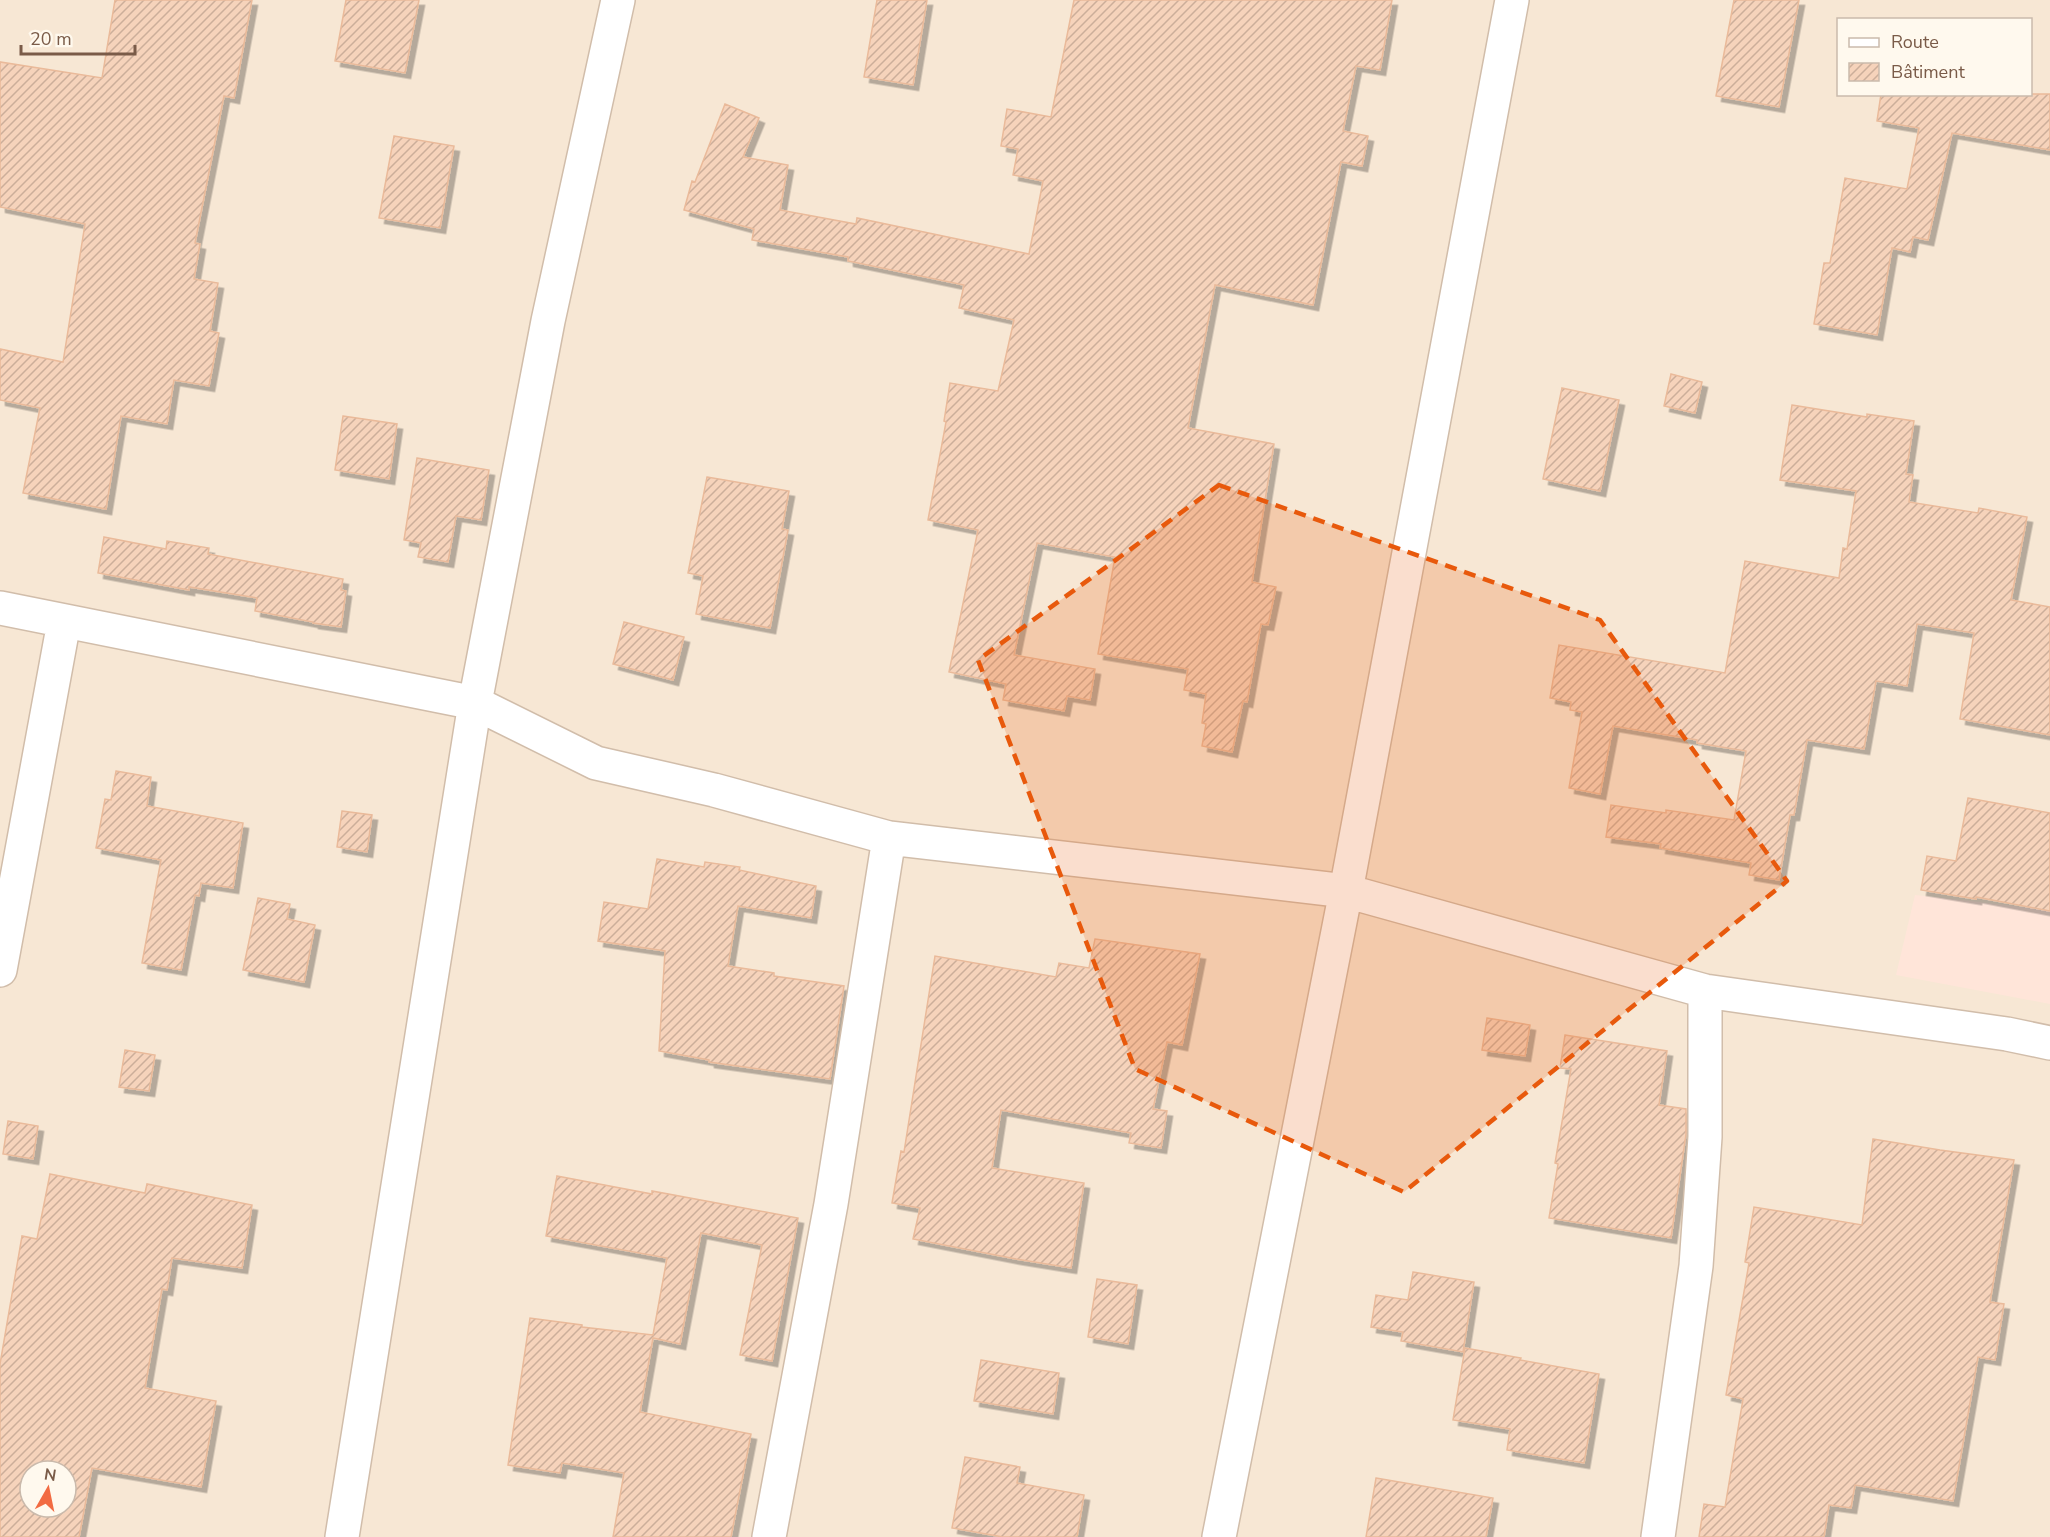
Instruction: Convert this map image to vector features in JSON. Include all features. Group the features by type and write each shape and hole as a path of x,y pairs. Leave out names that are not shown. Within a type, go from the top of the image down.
{"street":[{"path":"342,1537 475,703 548,321 618,0"},
{"path":"1219,1537 1346,891 1512,0"},
{"path":"0,608 475,703 596,763 714,790 889,838 1346,891 1706,991 2007,1034 2050,1043"},
{"path":"0,970 64,622"},
{"path":"769,1537 831,1204 889,838"},
{"path":"1658,1537 1696,1266 1705,1137 1706,991"}],"highlighted area":[{"path":"1219,485 1600,620 1787,881 1404,1192 1135,1069 978,660"}],"shaded area":[{"path":"0,0 2050,0 2050,1537 0,1537"},
{"path":"1915,895 2050,910 2050,1004 1896,975"}],"building":[{"path":"115,0 252,0 234,98 224,96 195,243 200,244 194,279 218,283 210,331 219,333 209,386 174,380 167,424 121,416 106,509 23,493 40,408 0,400 0,349 63,362 85,224 0,207 0,62 102,78"},
{"path":"346,0 419,0 405,73 335,61"},
{"path":"877,0 927,0 913,85 864,77"},
{"path":"1074,0 1392,0 1380,70 1356,66 1343,131 1368,136 1362,166 1341,162 1313,305 1215,285 1188,428 1274,444 1252,582 1276,587 1268,625 1261,624 1247,702 1243,701 1232,752 1202,746 1206,724 1202,723 1206,694 1184,690 1188,669 1098,654 1115,557 1037,543 1014,655 1095,669 1090,700 1067,696 1064,711 1003,700 1006,684 949,672 978,530 928,520 946,422 944,421 950,383 998,391 1014,320 959,308 964,285 848,261 848,257 752,240 754,229 684,210 692,181 695,182 725,104 759,118 743,157 788,165 780,210 856,224 857,218 1029,254 1043,181 1013,175 1018,149 1001,146 1007,109 1051,117"},
{"path":"1734,0 1799,0 1779,107 1716,96"},
{"path":"2050,94 2050,150 1952,133 1928,240 1913,237 1910,252 1892,248 1877,335 1814,324 1824,263 1830,263 1845,178 1907,189 1919,128 1877,121 1881,96"},
{"path":"394,136 454,146 440,228 379,218"},
{"path":"1671,374 1702,382 1695,413 1664,406"},
{"path":"1562,388 1619,400 1600,491 1543,479"},
{"path":"1792,405 1867,417 1867,414 1914,421 1906,474 1913,475 1909,502 1978,513 1979,508 2027,517 2011,600 2050,607 2050,735 1960,719 1974,633 1917,624 1907,686 1876,681 1864,749 1807,740 1794,815 1790,815 1779,880 1749,875 1751,863 1660,848 1661,844 1606,837 1611,805 1734,820 1746,751 1613,726 1600,794 1569,788 1582,712 1570,710 1571,702 1550,698 1559,645 1725,673 1745,561 1839,578 1843,548 1847,549 1856,491 1780,480"},
{"path":"343,416 397,424 389,479 335,470"},
{"path":"417,458 489,470 481,520 456,516 448,562 418,557 421,543 404,540"},
{"path":"707,477 789,491 782,529 788,530 770,628 696,614 703,576 688,573"},
{"path":"104,537 166,549 167,541 209,548 208,554 343,579 341,590 346,591 341,627 255,611 257,598 189,587 189,590 98,573"},
{"path":"624,622 684,637 673,680 613,664"},
{"path":"116,771 151,777 147,806 243,823 233,888 201,883 199,896 195,895 181,970 142,963 161,860 96,848 105,799 111,800"},
{"path":"1968,798 2050,813 2050,911 1976,897 1976,899 1921,890 1927,856 1956,861"},
{"path":"342,811 372,815 367,852 337,847"},
{"path":"657,859 704,867 705,862 740,867 739,870 816,886 811,918 738,906 728,966 774,973 774,976 844,986 830,1079 709,1062 709,1060 659,1051 665,951 598,941 604,902 648,909"},
{"path":"258,898 290,904 287,919 315,925 304,982 243,970"},
{"path":"1095,939 1200,954 1182,1045 1167,1042 1153,1109 1167,1111 1161,1148 1129,1143 1131,1133 1001,1110 992,1168 1084,1183 1071,1268 913,1239 920,1208 892,1203 901,1151 904,1152 935,956 1056,977 1059,963 1089,968"},
{"path":"1487,1018 1530,1025 1525,1056 1482,1050"},
{"path":"1565,1035 1667,1051 1659,1105 1686,1109 1686,1134 1671,1238 1549,1218 1558,1164 1555,1163 1571,1069 1560,1068"},
{"path":"125,1050 155,1055 149,1091 119,1087"},
{"path":"8,1121 38,1126 33,1159 3,1154"},
{"path":"1873,1139 2014,1160 1990,1302 2004,1304 1995,1360 1978,1357 1953,1501 1855,1485 1851,1508 1829,1505 1824,1537 1699,1537 1704,1504 1725,1507 1743,1399 1726,1395 1749,1263 1745,1262 1754,1207 1862,1225"},
{"path":"50,1174 145,1193 147,1184 252,1205 242,1268 172,1258 167,1290 162,1289 145,1388 216,1401 201,1487 92,1468 79,1537 0,1537 0,1364 22,1236 37,1239"},
{"path":"557,1176 798,1218 772,1361 740,1355 762,1245 701,1233 680,1344 653,1338 640,1412 751,1434 731,1537 613,1537 624,1473 562,1463 560,1473 508,1465 530,1318 653,1335 667,1258 546,1236"},
{"path":"1413,1272 1474,1282 1463,1352 1401,1341 1403,1332 1371,1327 1376,1295 1408,1300"},
{"path":"1097,1279 1137,1285 1128,1344 1088,1337"},
{"path":"1465,1348 1599,1374 1584,1463 1507,1450 1510,1429 1453,1420"},
{"path":"981,1360 1059,1373 1053,1414 974,1401"},
{"path":"965,1457 1020,1467 1017,1483 1084,1495 1077,1537 1003,1537 952,1528"},
{"path":"1376,1478 1493,1498 1486,1537 1366,1537"}]}
